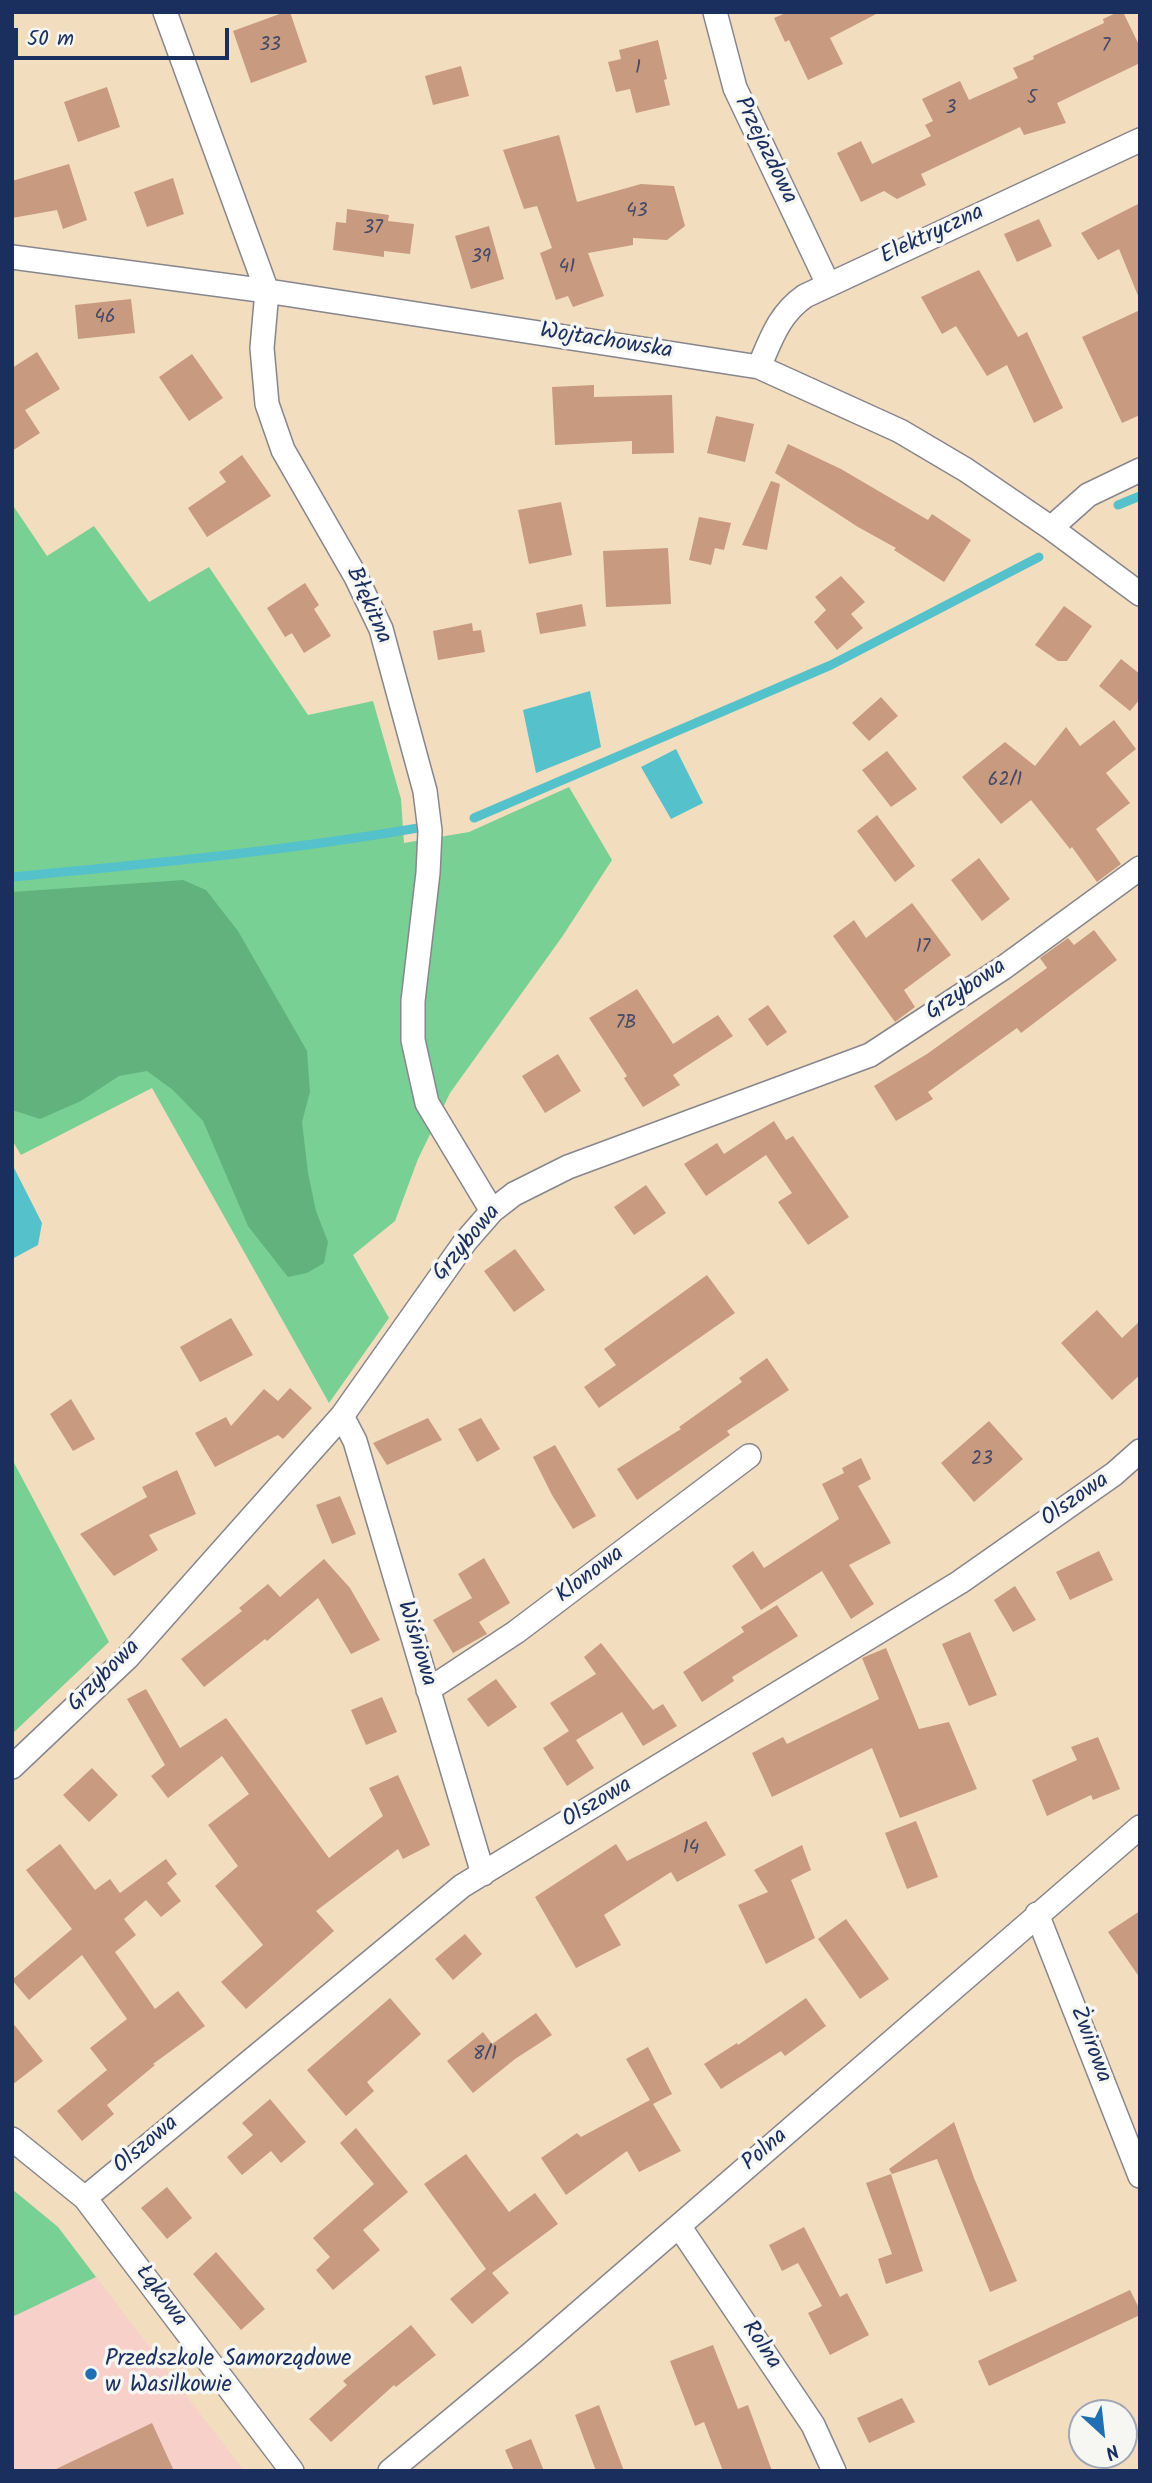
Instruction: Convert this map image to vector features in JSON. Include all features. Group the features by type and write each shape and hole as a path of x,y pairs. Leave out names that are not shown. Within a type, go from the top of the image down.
{"street":[{"name":"Błękitna","path":"165,12 267,291 262,348 267,404 283,450 356,577 381,629 425,791 429,819 430,851 413,1001 413,1040 427,1103 492,1211"},
{"name":"Przejazdowa","path":"715,12 735,89 828,284"},
{"name":"Elektryczna","path":"759,367 790,307 804,296 1140,140"},
{"name":"Wojtachowska","path":"12,257 267,291 759,367 900,431 966,470 1140,594"},
{"path":"1051,528 1088,495 1140,470"},
{"name":"Grzybowa","path":"12,1767 127,1658 342,1416 425,1296 492,1211 514,1194 568,1167 870,1055 1003,968 1140,867"},
{"name":"Wiśniowa","path":"342,1416 355,1441 483,1874"},
{"name":"Olszowa","path":"85,2198 462,1886 960,1582 1114,1474 1140,1451"},
{"name":"Klonowa","path":"428,1689 516,1632 749,1455"},
{"name":"Polna","path":"390,2471 532,2353 1140,1827"},
{"name":"Żwirowa","path":"1037,1914 1140,2176"},
{"name":"Łąkowa","path":"12,2138 85,2198 292,2471"},
{"name":"Rolna","path":"679,2226 813,2426 834,2471"}],"shaded area":[{"name":"Przedszkole Samorządowe w Wasilkowie","path":"12,2189 58,2227 244,2471 12,2471"}],"green space":[{"path":"12,504 47,556 94,526 149,602 209,567 308,715 373,701 401,799 404,843 469,832 569,787 612,860 562,937 450,1093 418,1159 395,1221 353,1255 389,1318 329,1403 152,1088 21,1155 12,1140"},
{"path":"183,880 206,890 238,931 307,1051 310,1092 302,1122 316,1211 328,1242 324,1263 307,1273 288,1277 248,1226 203,1121 173,1090 147,1071 119,1076 81,1101 40,1119 12,1110 12,892"},
{"path":"12,1459 109,1642 12,1734"},
{"path":"12,2189 58,2227 96,2277 12,2317"}],"water":[{"path":"590,691 601,747 536,773 523,710"},
{"path":"676,749 703,803 671,819 641,767"},
{"path":"12,1164 42,1223 38,1245 12,1259"}],"building":[{"path":"290,12 307,62 251,83 233,31"},
{"path":"788,12 880,12 830,38 843,64 808,80 789,40 785,42 774,18"},
{"path":"1123,12 1140,47 1140,63 1057,103 1066,123 1024,135 1020,127 921,174 926,185 897,199 884,191 861,202 837,153 861,141 872,164 931,136 925,125 933,121 922,99 960,81 969,100 1018,78 1013,68 1104,23 1103,19"},
{"path":"658,40 670,105 636,113 630,89 616,92 608,62 621,59 619,50"},
{"path":"461,66 469,96 433,105 425,76"},
{"path":"107,87 120,127 78,142 64,102"},
{"path":"559,135 577,202 641,184 674,186 685,226 667,240 633,238 633,245 588,253 604,296 573,307 568,296 556,300 540,253 552,248 537,206 524,209 503,150"},
{"path":"69,164 87,220 63,229 57,210 12,218 12,181"},
{"path":"173,178 184,214 147,227 134,192"},
{"path":"1140,203 1139,298 1119,249 1098,260 1081,233"},
{"path":"347,209 389,215 388,221 414,224 410,254 384,251 384,257 333,250 336,222 346,223"},
{"path":"1039,219 1052,246 1017,262 1004,234"},
{"path":"489,226 504,279 471,289 455,236"},
{"path":"979,270 1018,337 1027,332 1063,408 1034,423 1007,365 987,376 956,326 942,334 921,297"},
{"path":"131,299 135,333 78,339 75,305"},
{"path":"1140,310 1140,415 1122,423 1082,337"},
{"path":"37,352 60,389 25,410 40,433 12,451 12,368"},
{"path":"192,354 223,398 189,421 159,377"},
{"path":"594,385 594,397 672,395 674,453 632,454 632,441 555,445 552,387"},
{"path":"716,416 754,424 745,462 707,453"},
{"path":"788,444 841,469 928,520 932,514 971,540 944,582 894,550 896,548 858,527 775,473"},
{"path":"242,455 271,496 207,537 188,508 226,482 219,472"},
{"path":"771,481 780,484 767,550 742,545"},
{"path":"561,502 572,555 529,564 518,510"},
{"path":"699,517 731,523 724,550 715,548 711,565 689,560"},
{"path":"668,548 671,604 606,607 603,551"},
{"path":"841,576 865,602 851,614 863,628 837,650 814,622 826,610 815,597"},
{"path":"305,583 319,605 314,609 331,636 304,653 292,633 285,637 267,608"},
{"path":"582,604 586,626 540,634 536,613"},
{"path":"1064,606 1092,626 1067,661 1058,661 1035,645"},
{"path":"472,623 473,631 481,630 485,652 438,660 433,631"},
{"path":"1121,659 1140,674 1140,699 1130,711 1099,686"},
{"path":"881,697 898,716 869,741 852,723"},
{"path":"1114,720 1136,749 1106,773 1130,803 1096,829 1121,864 1097,882 1072,847 1070,849 1031,800 1001,824 962,777 1005,742 1035,766 1066,727 1080,746"},
{"path":"887,751 917,789 891,807 862,770"},
{"path":"877,815 915,866 895,882 857,831"},
{"path":"979,858 1010,899 982,921 951,880"},
{"path":"912,903 951,955 904,990 915,1007 895,1022 833,936 854,920 866,938"},
{"path":"1094,930 1117,960 1021,1033 1017,1028 928,1092 933,1099 896,1121 874,1086 927,1054 1047,968 1040,958 1068,938 1074,945"},
{"path":"637,989 673,1044 718,1015 733,1036 673,1075 680,1085 643,1107 624,1078 627,1076 589,1018"},
{"path":"768,1005 787,1032 767,1046 748,1019"},
{"path":"558,1054 581,1091 545,1113 522,1076"},
{"path":"774,1121 786,1140 793,1136 849,1217 808,1245 778,1202 792,1193 766,1155 706,1196 684,1164 717,1143 724,1154"},
{"path":"646,1185 666,1213 634,1235 614,1207"},
{"path":"515,1249 545,1290 514,1312 484,1271"},
{"path":"707,1275 735,1313 599,1408 584,1387 616,1365 604,1349"},
{"path":"1097,1310 1122,1338 1140,1321 1140,1375 1112,1400 1061,1343"},
{"path":"231,1318 253,1355 200,1382 180,1347"},
{"path":"767,1358 789,1390 727,1431 730,1435 637,1500 617,1469 681,1429 679,1427 742,1382 739,1378"},
{"path":"290,1388 312,1408 283,1439 278,1435 215,1467 195,1433 226,1417 231,1426 264,1389 278,1401"},
{"path":"71,1399 95,1439 73,1451 50,1414"},
{"path":"428,1418 442,1440 387,1465 373,1443"},
{"path":"481,1418 500,1449 477,1462 458,1429"},
{"path":"989,1421 1023,1459 974,1502 941,1463"},
{"path":"555,1445 596,1516 573,1529 533,1457"},
{"path":"861,1458 871,1479 858,1486 891,1543 849,1565 874,1604 851,1619 822,1571 761,1610 732,1566 753,1551 764,1568 839,1519 822,1484 844,1473 842,1468"},
{"path":"177,1470 196,1514 149,1535 158,1550 114,1576 80,1534 147,1497 142,1487"},
{"path":"340,1496 356,1534 332,1544 316,1505"},
{"path":"1099,1551 1113,1580 1070,1600 1056,1572"},
{"path":"484,1558 510,1603 479,1622 487,1634 453,1653 433,1620 472,1598 458,1574"},
{"path":"324,1559 350,1588 380,1640 351,1654 318,1598 267,1641 265,1639 204,1687 181,1659 242,1611 239,1608 268,1584 280,1597"},
{"path":"1015,1586 1036,1620 1013,1632 994,1600"},
{"path":"777,1605 798,1636 732,1677 734,1681 702,1702 683,1672 744,1632 741,1627"},
{"path":"970,1632 997,1695 969,1706 942,1644"},
{"path":"601,1643 653,1710 663,1704 677,1726 643,1746 622,1712 576,1740 594,1768 567,1786 543,1748 569,1731 550,1703 596,1674 584,1657"},
{"path":"886,1648 919,1729 949,1722 977,1789 900,1818 872,1748 772,1797 752,1753 783,1737 787,1744 879,1699 862,1658"},
{"path":"496,1679 517,1707 488,1727 467,1699"},
{"path":"146,1689 180,1748 226,1718 329,1858 383,1816 369,1788 398,1775 430,1845 403,1859 398,1849 316,1911 334,1931 246,2009 221,1982 263,1945 215,1886 238,1866 208,1825 249,1794 222,1756 168,1798 151,1776 165,1765 127,1699"},
{"path":"382,1697 397,1732 366,1745 351,1710"},
{"path":"1098,1737 1120,1789 1093,1800 1091,1795 1047,1816 1032,1780 1077,1760 1071,1747"},
{"path":"92,1768 118,1795 89,1822 63,1795"},
{"path":"706,1821 726,1855 677,1882 671,1872 604,1915 621,1945 576,1968 535,1897 616,1844 627,1861"},
{"path":"916,1821 938,1877 907,1889 885,1833"},
{"path":"60,1844 95,1890 110,1879 120,1893 166,1859 177,1874 167,1883 181,1901 161,1917 146,1900 124,1919 136,1935 115,1952 155,2009 178,1991 205,2026 153,2064 155,2065 107,2105 114,2114 82,2141 57,2111 107,2070 90,2048 127,2019 82,1955 29,2000 12,1980 72,1929 26,1870"},
{"path":"802,1845 811,1870 791,1880 815,1938 766,1964 738,1905 768,1892 754,1870"},
{"path":"1140,1911 1140,1978 1108,1932"},
{"path":"846,1919 889,1979 860,1999 818,1939"},
{"path":"465,1934 482,1954 453,1980 435,1959"},
{"path":"390,1998 421,2034 367,2082 374,2091 346,2116 307,2070"},
{"path":"806,1998 826,2026 785,2056 781,2051 721,2089 704,2064 737,2043 738,2045"},
{"path":"536,2013 552,2035 515,2059 473,2093 447,2061 483,2032 492,2044"},
{"path":"12,2022 43,2061 12,2085"},
{"path":"648,2047 672,2094 653,2104 681,2151 639,2172 627,2151 566,2195 541,2158 577,2133 581,2137 650,2100 626,2059"},
{"path":"270,2099 306,2142 281,2163 271,2151 242,2175 227,2157 253,2135 242,2123"},
{"path":"954,2122 1017,2281 990,2292 937,2159 892,2174 889,2169"},
{"path":"356,2128 408,2192 363,2230 380,2250 333,2290 316,2270 330,2257 313,2238 374,2184 340,2143"},
{"path":"466,2154 509,2212 535,2193 558,2224 492,2273 509,2293 472,2324 450,2299 486,2269 424,2184"},
{"path":"891,2174 923,2271 886,2284 878,2259 892,2254 866,2183"},
{"path":"167,2187 192,2218 167,2239 141,2208"},
{"path":"804,2227 840,2297 847,2293 869,2335 830,2355 808,2313 822,2306 798,2263 782,2271 769,2245"},
{"path":"216,2252 265,2309 241,2330 193,2274"},
{"path":"1130,2290 1140,2315 989,2386 978,2361"},
{"path":"411,2325 436,2355 396,2387 394,2385 331,2442 309,2419 347,2385 343,2381"},
{"path":"713,2345 738,2409 748,2405 772,2471 723,2471 704,2422 695,2426 670,2361"},
{"path":"902,2398 915,2422 869,2443 857,2418"},
{"path":"599,2405 624,2471 596,2471 575,2415"},
{"path":"152,2423 174,2471 52,2471"},
{"path":"531,2439 544,2471 514,2471 505,2450"}],"waterway":[{"path":"1118,505 1140,496"},
{"path":"474,818 831,665 1039,557"},
{"path":"12,877 267,850 418,828"}],"place":[{"name":"Przedszkole Samorządowe w Wasilkowie","path":"91,2374"}]}
